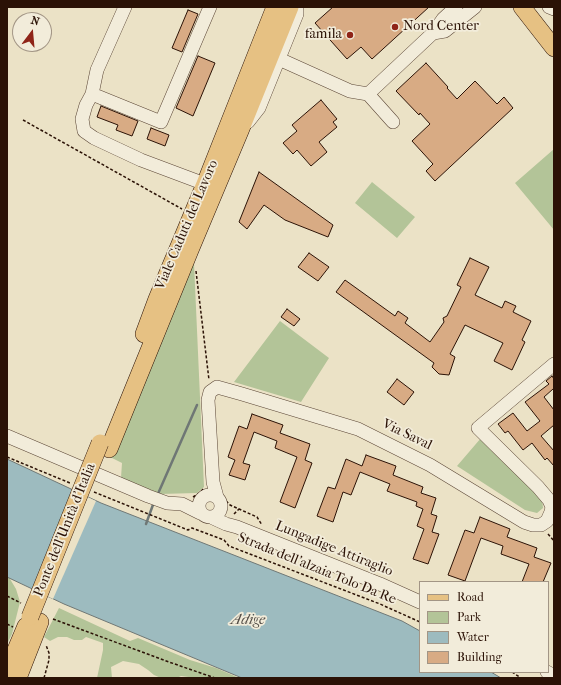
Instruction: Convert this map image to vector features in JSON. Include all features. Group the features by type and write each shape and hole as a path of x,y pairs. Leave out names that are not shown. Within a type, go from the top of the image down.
{"main road":[{"name":"Viale Caduti del Lavoro","path":"105,446 157,299 205,184 275,7"},
{"name":"Viale Caduti del Lavoro","path":"105,446 240,132 290,7"},
{"path":"522,7 554,48"},
{"path":"535,7 554,31"},
{"name":"Ponte dell'Unità d'Italia","path":"35,615 105,446"},
{"path":"7,671 35,615"},
{"path":"18,678 35,615"}],"street":[{"path":"125,7 97,70 92,94 86,105 82,119 84,131 94,138 141,160 205,184"},
{"path":"92,94 161,122 210,7"},
{"name":"Viale Caduti del Lavoro","path":"240,132 259,108 297,14 297,7"},
{"path":"432,33 436,19 445,7"},
{"path":"368,94 432,33 442,19 456,7"},
{"path":"432,33 447,24 465,7"},
{"path":"432,33 445,32 474,7"},
{"path":"550,7 554,9"},
{"path":"279,59 350,91 368,94 393,122"},
{"name":"Via Saval","path":"210,392 217,388 242,394 358,430 430,465 524,522 533,525 541,525 547,521 551,512 552,507 549,500 538,487 478,428 554,364"},
{"path":"200,513 198,506 205,503 213,482 208,400 210,392"},
{"path":"7,436 167,503 205,503"},
{"name":"Lungadige Attiraglio","path":"205,503 231,518 237,527 380,584 419,602"}],"path":[{"path":"23,120 192,215"},
{"path":"190,250 196,266 210,392"},
{"path":"7,457 76,485"},
{"path":"205,503 200,493 206,483 213,482"},
{"name":"Strada dell'alzaia Tolo Da Re","path":"91,491 188,530 192,528 224,540 229,546 380,604 419,622"},
{"path":"7,596 35,615 214,678"},
{"path":"44,644 49,653 49,660 44,678"}],"green space":[{"path":"554,149 554,230 515,183"},
{"path":"372,182 415,217 397,238 355,203"},
{"path":"194,263 204,487 197,493 160,494 121,478 122,463 106,455"},
{"path":"280,321 329,358 301,402 234,382"},
{"path":"481,438 542,498 543,508 537,513 525,510 457,466"},
{"path":"7,574 16,589 20,602 12,634 7,644"},
{"path":"59,608 130,641 138,638 190,660 216,668 239,678 196,678 181,676 177,678 161,678 154,675 139,664 123,661 111,667 112,678 97,678 103,643 86,637 82,640 74,640 67,637 58,637 50,641 44,637"}],"water":[{"name":"Adige","path":"7,459 101,503 402,621 419,630 419,673 493,673 501,678 242,678 64,604 7,577"}],"pier":[{"path":"77,492 96,501 53,599 35,590"}],"building":[{"name":"famila","path":"333,7 429,7 372,59 361,47 347,59 315,23"},
{"path":"188,10 198,14 182,52 172,48"},
{"path":"198,56 215,63 193,116 176,108"},
{"path":"426,63 457,99 475,81 497,104 504,97 513,108 435,181 426,171 433,164 412,141 430,124 420,113 419,115 396,91"},
{"path":"321,100 337,119 333,122 337,127 319,142 327,152 311,166 297,150 293,154 283,143 297,131 292,125"},
{"path":"101,106 138,121 132,136 116,130 118,125 97,117"},
{"path":"151,128 169,135 165,146 147,139"},
{"path":"259,172 333,225 328,237 285,220 264,205 247,229 239,222"},
{"path":"309,253 329,267 318,281 298,267"},
{"path":"470,258 489,267 475,295 502,308 505,301 516,306 513,312 531,321 522,340 525,342 512,370 494,361 503,343 465,325 450,354 455,357 449,375 439,374 432,367 434,363 336,292 345,280 395,316 398,311 408,318 405,323 430,342 444,322 443,318 447,316 461,287 457,285"},
{"path":"287,309 300,319 294,326 281,317"},
{"path":"552,376 554,379 554,390 553,389 544,397 554,410 554,425 541,436 554,451 554,466 547,458 545,460 532,443 523,450 508,431 505,433 498,424 513,413 527,431 540,421 525,402 549,384 546,381"},
{"path":"397,379 414,392 404,405 387,392"},
{"path":"252,414 283,425 280,433 310,444 305,460 312,463 295,508 280,502 297,457 275,448 277,441 254,432 243,463 250,465 245,480 229,475 235,460 228,457 239,426 247,429"},
{"path":"366,455 396,466 393,475 423,487 421,493 436,498 431,514 437,516 432,532 439,534 428,564 413,559 424,529 417,526 423,509 416,506 417,502 387,491 390,484 360,472 351,495 343,492 333,522 317,516 328,487 335,489 346,459 362,466"},
{"path":"480,517 510,529 507,537 537,548 534,557 551,563 543,581 522,581 529,564 501,554 503,546 481,538 465,581 448,575 465,530 474,533"}],"waterway":[{"path":"157,496 197,405"},
{"path":"146,524 154,502"}],"place":[{"name":"Nord Center","path":"395,27"},
{"name":"famila","path":"350,35"}]}
